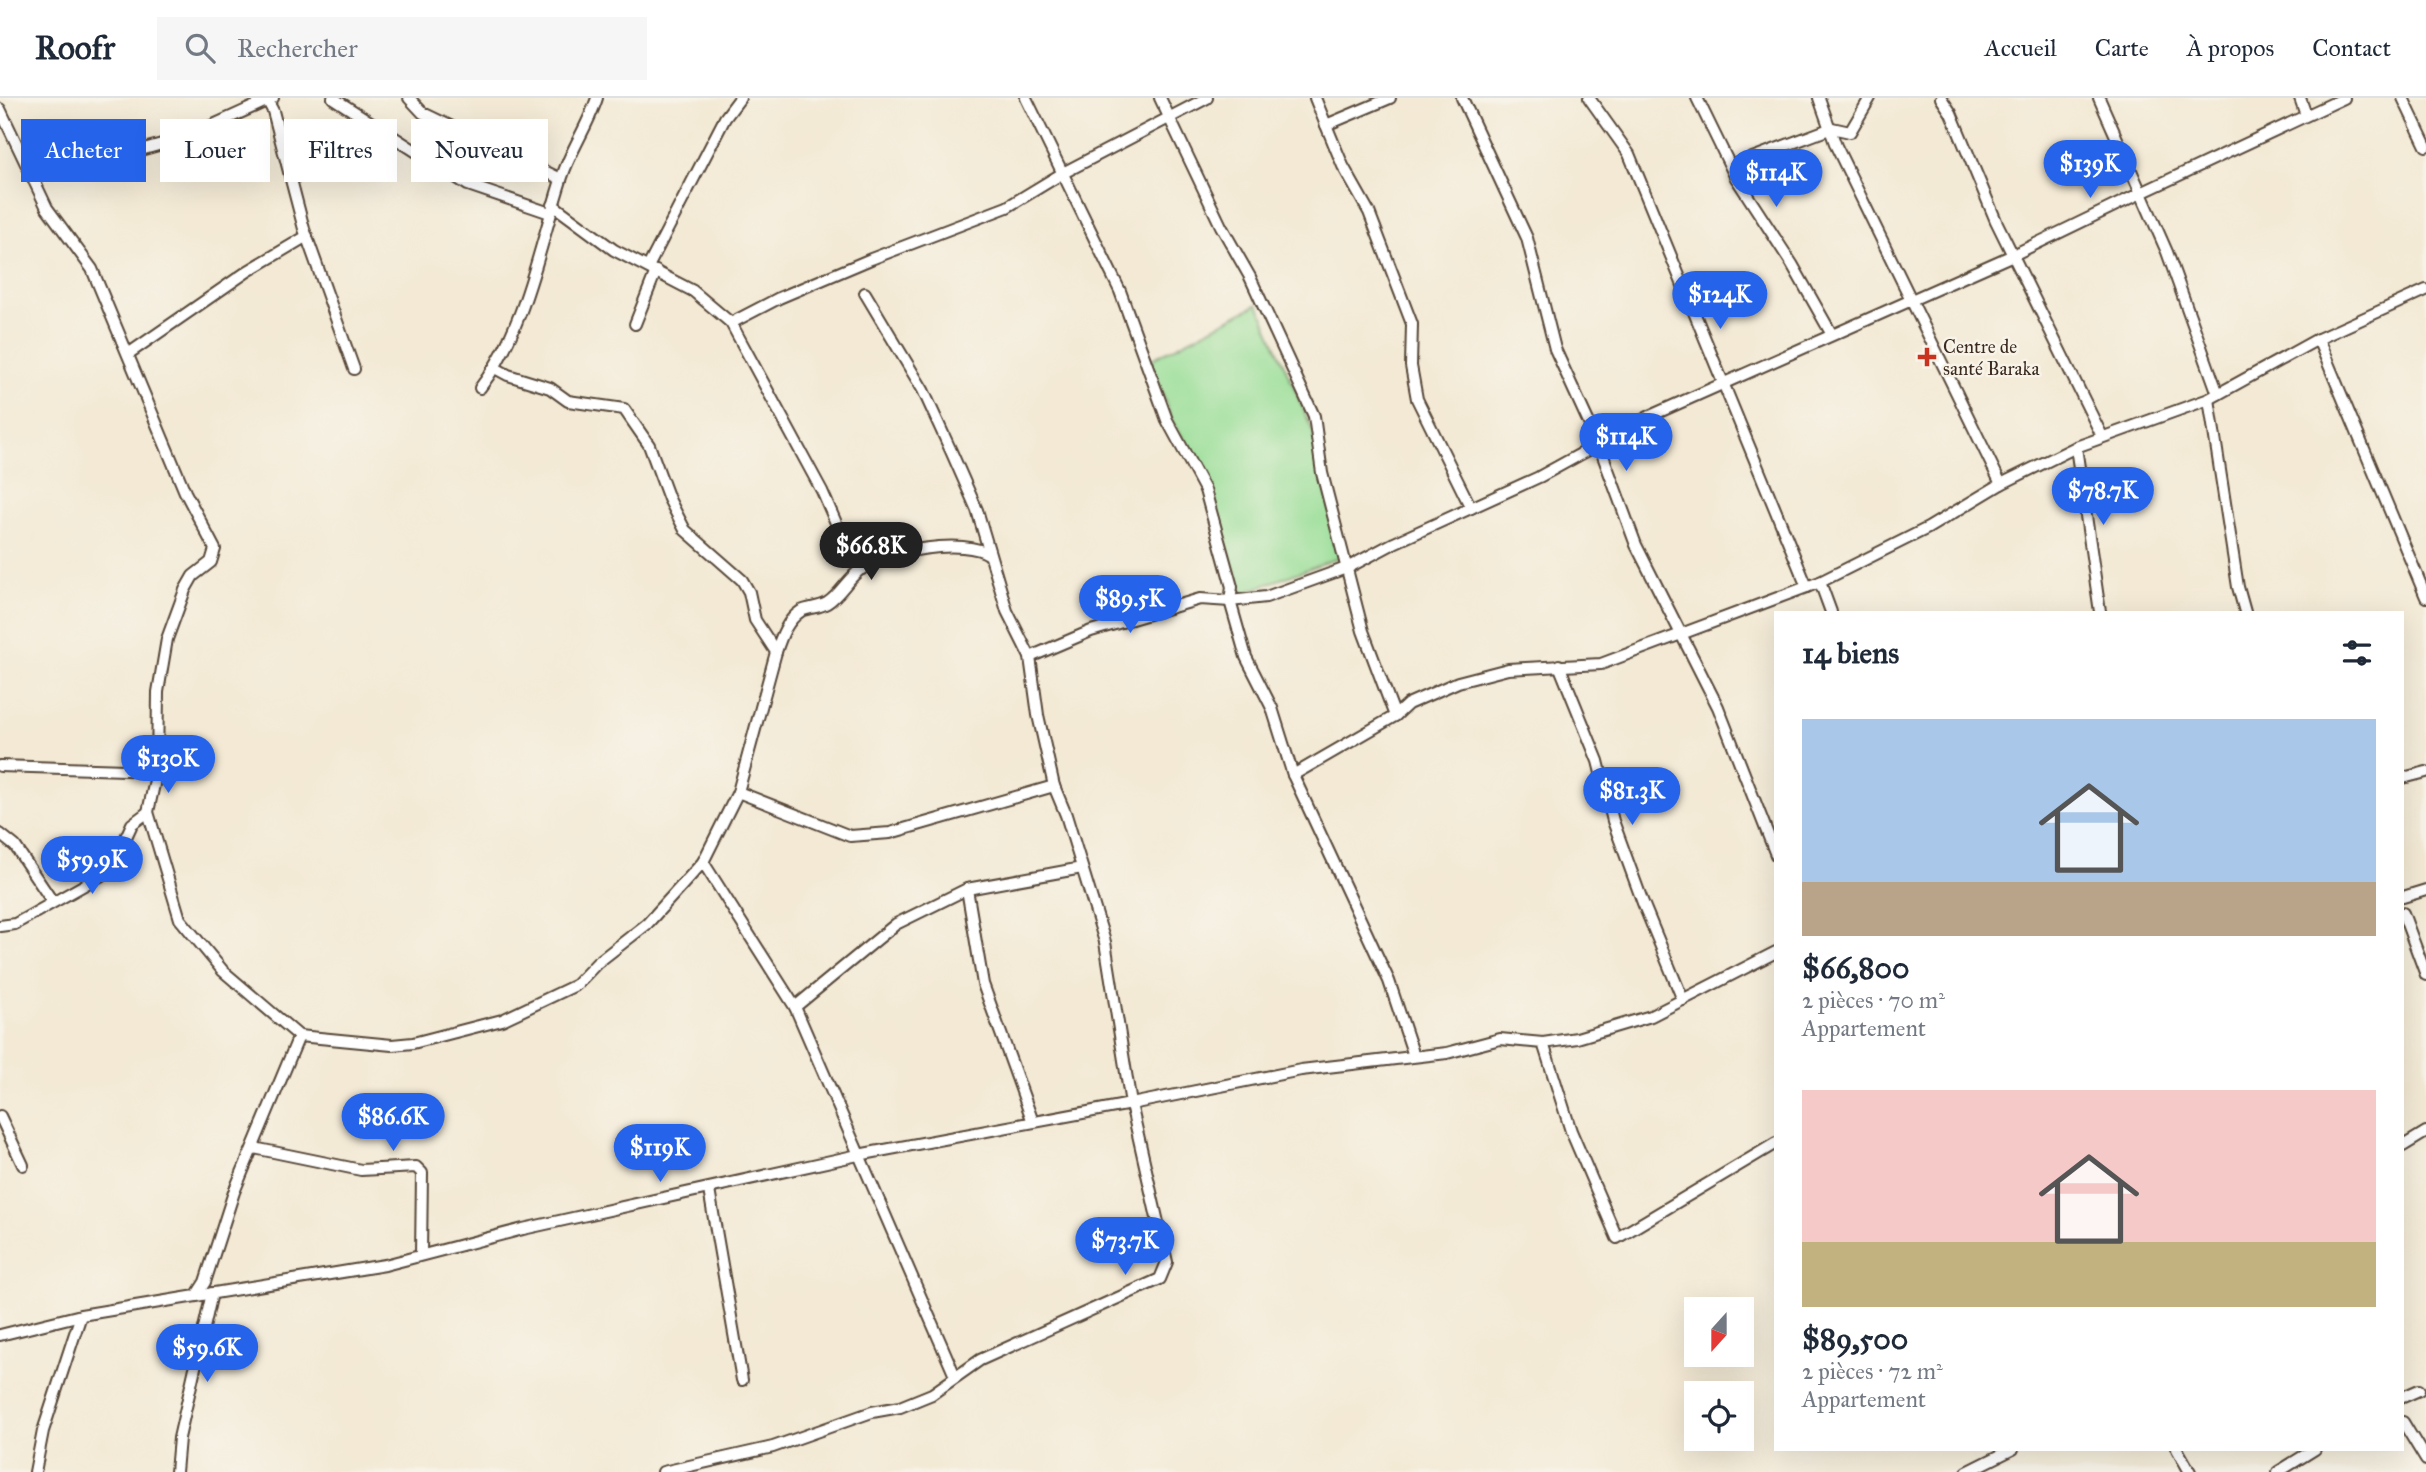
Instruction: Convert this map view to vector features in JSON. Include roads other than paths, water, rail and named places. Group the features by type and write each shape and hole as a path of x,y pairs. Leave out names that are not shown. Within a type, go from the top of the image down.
{"street":[{"path":"333,98 468,185 552,209 595,239 693,291 731,323 822,491 851,557 862,569"},
{"path":"409,98 423,113 561,179"},
{"path":"480,388 495,368 527,295 561,179 586,130 597,98"},
{"path":"635,324 652,269 725,118 740,98"},
{"path":"1026,98 1120,291 1167,419 1205,491 1216,539 1232,587 1230,601 1246,657 1272,708 1293,775 1389,981 1414,1056"},
{"path":"1160,98 1221,226 1250,277 1314,416 1322,473 1349,567 1363,631 1395,716"},
{"path":"731,323 779,298 871,259 1007,207 1063,173 1208,98"},
{"path":"1315,98 1343,166 1369,212 1412,324 1411,366 1417,399 1471,508"},
{"path":"1326,125 1390,98"},
{"path":"1462,98 1527,238 1555,349 1599,445 1636,545 1718,708 1774,850"},
{"path":"1590,98 1629,154 1807,587"},
{"path":"1697,98 1731,166 1831,333"},
{"path":"1819,98 1832,128 1836,146 2001,484"},
{"path":"1731,166 1832,128 1850,132 1870,98"},
{"path":"1941,98 1951,113 2013,255 2102,436"},
{"path":"2099,98 2167,252 2214,397 2238,587 2245,611"},
{"path":"2301,98 2306,115"},
{"path":"1030,657 1091,631 1200,598 1230,601 1266,597 1349,567 1599,445 1650,416 1831,333 2013,255 2344,98"},
{"path":"2403,98 2426,146"},
{"path":"146,148 187,137 269,99 307,236 354,369"},
{"path":"0,109 47,208 92,269 185,492 215,549 211,562 193,576 185,590 167,639 159,692 157,771 148,812 180,919 198,946 223,971 299,1036 392,1045 413,1043 450,1036 532,1008 576,985 597,963 636,936 703,862 738,792 776,652 789,622 801,611 828,603 862,569 883,558 925,550 970,547 990,555"},
{"path":"128,355 248,271 307,236"},
{"path":"1293,775 1395,716 1408,704 1458,682 1508,668 1601,664 1820,582 1928,528 2001,484 2076,447 2214,397 2318,339 2426,290"},
{"path":"663,1472 773,1447 817,1430 900,1407 932,1394 979,1360 1160,1279 1167,1262 1131,1104 1107,956 1066,815 1054,786 1038,715 1030,657 1007,611 977,510 923,390 865,293"},
{"path":"2318,339 2426,597"},
{"path":"495,368 508,375 551,388 568,401 624,409 649,445 669,499 685,530 742,580 749,592 755,620 776,652"},
{"path":"2076,447 2101,611"},
{"path":"1820,582 1831,611"},
{"path":"1559,665 1598,761 1613,821 1683,1000"},
{"path":"0,766 157,771"},
{"path":"2404,778 2426,772"},
{"path":"738,792 850,836 864,836 890,832 1054,786"},
{"path":"0,926 15,924 111,870 132,824 148,812"},
{"path":"0,834 15,846 52,901"},
{"path":"703,862 795,1007 956,1376"},
{"path":"795,1007 896,924 967,889 1082,867"},
{"path":"967,889 983,984 1033,1122"},
{"path":"2404,897 2426,890"},
{"path":"2404,916 2426,975"},
{"path":"0,1335 81,1315 385,1265 523,1228 709,1190 858,1155 1301,1070 1447,1053 1500,1039 1543,1043 1577,1038 1651,1016 1774,953"},
{"path":"195,1296 205,1282 234,1192 299,1036"},
{"path":"1543,1043 1570,1131 1617,1238 1774,1144"},
{"path":"0,1116 23,1165"},
{"path":"2404,1145 2426,1132"},
{"path":"254,1148 361,1170 416,1167 422,1173 421,1255"},
{"path":"709,1190 742,1380"},
{"path":"176,1472 179,1438 212,1293"},
{"path":"36,1472 43,1431 81,1315"},
{"path":"2404,1397 2419,1390"},
{"path":"2404,1424 2426,1460"},
{"path":"1967,1472 2008,1451"},
{"path":"2177,1451 2190,1472"},
{"path":"2278,1472 2312,1451"}],"place":[{"name":"Centre de santé Baraka","path":"1927,357"}]}
